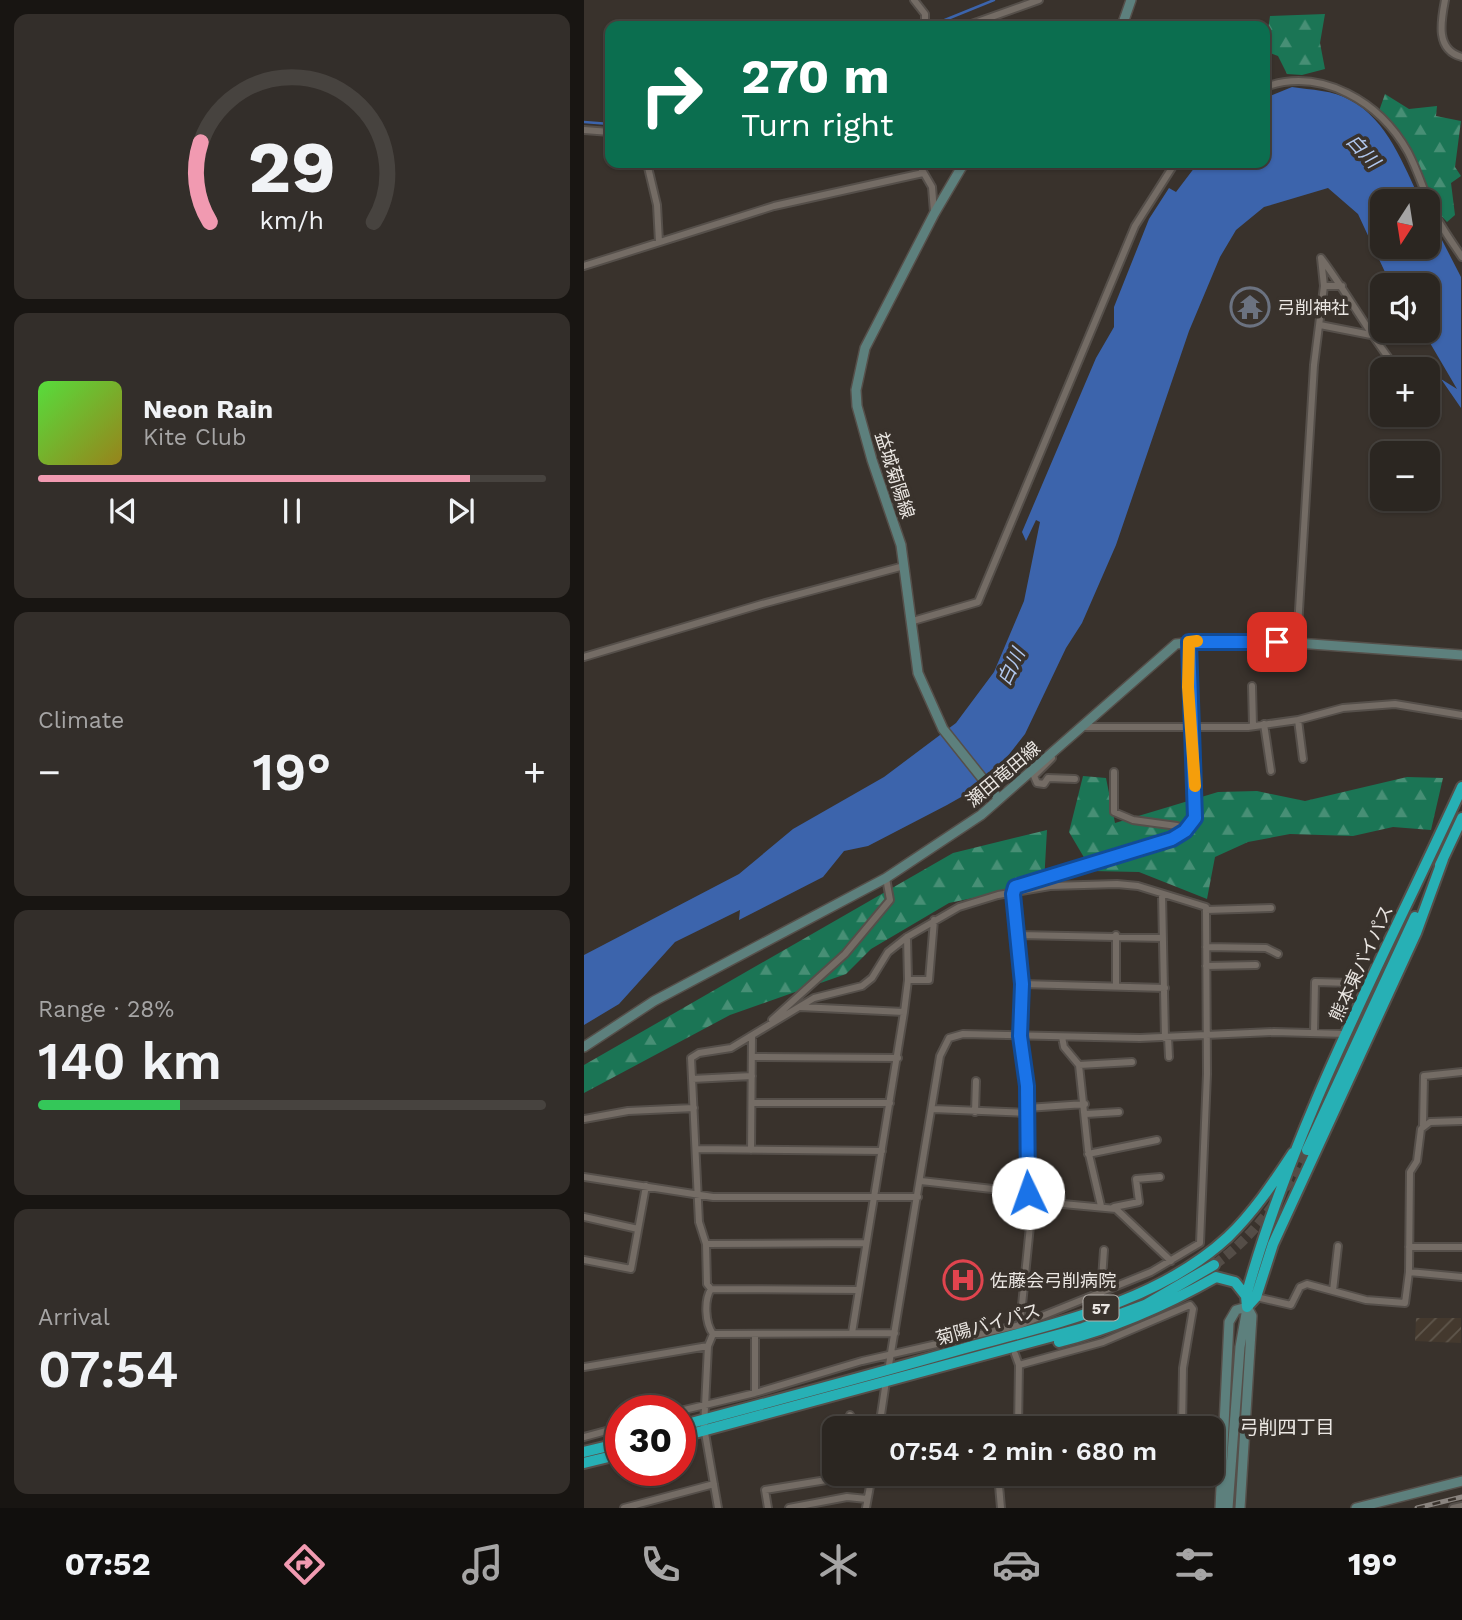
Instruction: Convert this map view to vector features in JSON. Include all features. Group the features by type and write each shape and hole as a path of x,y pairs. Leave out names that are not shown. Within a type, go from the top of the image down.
{"highway":[{"name":"熊本東バイパス","path":"1294,1150 1461,788"},
{"path":"1250,1300 1310,1153 1416,933 1461,818"},
{"path":"1294,1150 1301,1159 1310,1161 1310,1153"},
{"path":"1250,1300 1271,1211 1294,1150"},
{"name":"菊陽バイパス","path":"696,1429 887,1376 1122,1300 1184,1268 1227,1237 1246,1217 1294,1150"},
{"path":"1246,1217 1263,1210 1271,1211 1280,1221 1280,1230"},
{"name":"菊陽バイパス","path":"887,1376 943,1367 1057,1336 1125,1313 1163,1296 1214,1265"},
{"path":"943,1367 1015,1354 1108,1329 1169,1303 1216,1278 1235,1282 1250,1300"},
{"name":"菊陽バイパス","path":"696,1425 704,1425"},
{"path":"584,1452 605,1447"},
{"path":"584,1463 605,1458"}],"main road":[{"path":"1124,21 1131,0"},
{"name":"益城菊陽線","path":"961,168 934,214 865,348 857,376 857,406 901,545 918,673 943,729 998,798"},
{"name":"瀬田竜田線","path":"584,1046 654,1001 886,878 981,815 1170,649 1189,642 1297,643 1461,655"},
{"path":"1228,1508 1240,1348 1250,1300"},
{"path":"1220,1416 1229,1322 1236,1310 1250,1300"},
{"path":"1240,1508 1252,1316 1250,1300"},
{"path":"1356,1508 1461,1481"},
{"path":"1219,1486 1220,1508"}],"street":[{"path":"914,0 925,15 925,21"},
{"path":"980,21 1038,0"},
{"path":"1444,0 1442,41 1445,47 1461,57"},
{"path":"1270,86 1300,80 1324,84 1335,87 1375,110 1406,150 1433,212 1461,257"},
{"path":"584,130 605,132"},
{"path":"648,168 657,205 659,242"},
{"path":"920,168 932,187 934,214"},
{"path":"912,621 978,602 1135,226 1172,168"},
{"path":"584,265 774,206 923,173"},
{"path":"1297,643 1314,365 1324,286 1321,258 1342,286 1370,333"},
{"path":"1324,286 1342,286"},
{"path":"1320,325 1370,335"},
{"path":"1377,343 1388,357"},
{"path":"584,657 762,604 904,566"},
{"path":"1020,1325 1029,1197 1027,1110 1020,1036 1022,984 1013,894 1015,887 1181,833 1195,818 1189,642"},
{"path":"1252,686 1253,726"},
{"path":"1083,727 1253,726 1298,720 1344,708 1395,704 1461,715"},
{"path":"1075,779 1048,778 1044,784 1033,779 1098,715"},
{"path":"1298,720 1303,759"},
{"path":"1264,724 1271,771"},
{"path":"1114,772 1114,812 1133,820 1177,826 1181,833"},
{"path":"766,1027 845,954 884,908 890,900 886,878"},
{"path":"696,1406 1020,1325 1101,1294 1171,1261 1200,1243 1205,1161 1206,907 1117,884 1050,887 998,895 959,907 907,937 888,952 872,978 862,986 814,998 731,1048 698,1053 691,1058 697,1194 699,1222 706,1244 706,1284 711,1289 859,1290"},
{"path":"1162,894 1169,1057"},
{"path":"1206,910 1271,908"},
{"path":"908,980 929,980 933,920"},
{"path":"1019,935 1163,938"},
{"path":"1116,935 1116,986"},
{"path":"852,1333 898,1058 908,980 907,937"},
{"path":"1206,947 1266,948 1278,954"},
{"path":"1206,966 1256,965"},
{"path":"1314,1033 1315,982 1351,984"},
{"path":"1022,984 1164,988"},
{"path":"800,1007 904,1012"},
{"path":"881,1416 940,1056 949,1038 963,1034 1167,1038 1206,1035 1347,1034"},
{"path":"751,1150 752,1036"},
{"path":"1062,1037 1064,1047 1079,1065 1089,1154 1101,1206"},
{"path":"752,1057 898,1058"},
{"path":"1079,1065 1132,1062"},
{"path":"1250,1300 1292,1305 1299,1289 1304,1285 1366,1300 1405,1303 1409,1272 1411,1172 1417,1161 1423,1125 1424,1076 1461,1072"},
{"path":"692,1080 752,1076"},
{"path":"975,1112 976,1081"},
{"path":"752,1103 890,1103"},
{"path":"933,1109 975,1112 1085,1104"},
{"path":"584,1119 628,1111 694,1108"},
{"path":"1086,1114 1119,1112"},
{"path":"1423,1125 1461,1121"},
{"path":"1089,1154 1157,1140"},
{"path":"696,1149 882,1151"},
{"path":"584,1177 697,1194 918,1197"},
{"path":"1112,1208 1139,1202 1136,1179 1160,1177"},
{"path":"921,1181 1112,1208 1125,1215 1150,1244 1171,1261"},
{"path":"584,1260 631,1269 646,1186"},
{"path":"584,1217 638,1229"},
{"path":"706,1244 866,1243"},
{"path":"1333,1291 1338,1246"},
{"path":"1409,1247 1461,1247"},
{"path":"1101,1294 1104,1250"},
{"path":"1409,1272 1461,1277"},
{"path":"711,1289 707,1295 708,1327 713,1334"},
{"path":"1019,1366 1103,1342 1190,1305 1193,1309 1181,1394 1182,1416"},
{"path":"713,1334 895,1333"},
{"path":"713,1334 708,1346 704,1425 718,1508"},
{"path":"755,1334 755,1393"},
{"path":"584,1367 708,1346"},
{"path":"1015,1354 1019,1366 1018,1416"},
{"path":"584,1437 605,1431"},
{"path":"768,1508 765,1490 822,1479"},
{"path":"624,1508 714,1484"},
{"path":"866,1508 870,1486"},
{"path":"999,1486 1001,1508"},
{"path":"789,1508 823,1505 847,1497 867,1499"},
{"path":"1453,1508 1461,1506"}],"shaded area":[{"path":"1416,1318 1461,1318 1461,1343 1415,1341"}],"green space":[{"path":"1325,14 1320,43 1325,69 1302,75 1287,74 1278,56 1270,53 1270,16"},
{"path":"1385,94 1409,109 1437,106 1436,116 1461,121 1455,167 1461,176 1451,183 1455,215 1447,222 1440,214 1440,189 1426,189 1407,144 1379,111"},
{"path":"1083,776 1106,778 1115,823 1218,792 1257,791 1305,801 1407,777 1443,778 1431,830 1393,827 1353,836 1290,834 1248,842 1215,857 1207,899 1139,872 1092,871 1069,832"},
{"path":"1047,830 1044,883 949,903 871,949 846,974 730,1015 584,1093 584,1065 953,853"}],"water":[{"name":"白川","path":"1292,87 1322,91 1350,100 1375,119 1401,158 1415,189 1370,189 1370,240 1358,214 1328,188 1264,207 1236,230 1220,257 1189,331 1116,545 1082,623 1066,648 1025,734 996,771 977,788 947,805 868,846 844,851 823,877 739,920 740,910 675,942 619,1004 584,1025 584,955 739,874 793,829 884,777 956,723 994,672 1024,601 1040,522 1036,520 1026,541 1022,532 1096,358 1114,327 1114,307 1149,219 1169,188 1176,192 1194,168 1270,168 1270,96"},
{"path":"1440,236 1461,277 1461,408 1441,379 1457,389 1430,343 1440,343 1440,273 1385,273 1379,259 1440,259"}],"waterway":[{"path":"942,21 994,0"},
{"path":"584,122 605,124"}],"tunnel":[{"path":"1214,1265 1243,1241 1267,1213 1307,1150"}],"railway":[{"path":"1417,1508 1462,1497"}],"slow traffic":[{"path":"1195,786 1188,687 1189,642 1197,641"}],"place":[{"name":"弓削神社","path":"1250,307"},
{"name":"佐藤会弓削病院","path":"963,1280"}],"district":[{"name":"弓削四丁目","path":"1287,1427"}],"route":[{"path":"1028,1193 1027,1086 1020,1036 1022,984 1013,894 1015,887 1172,839 1185,831 1195,818 1188,687 1189,642 1277,642"}]}
